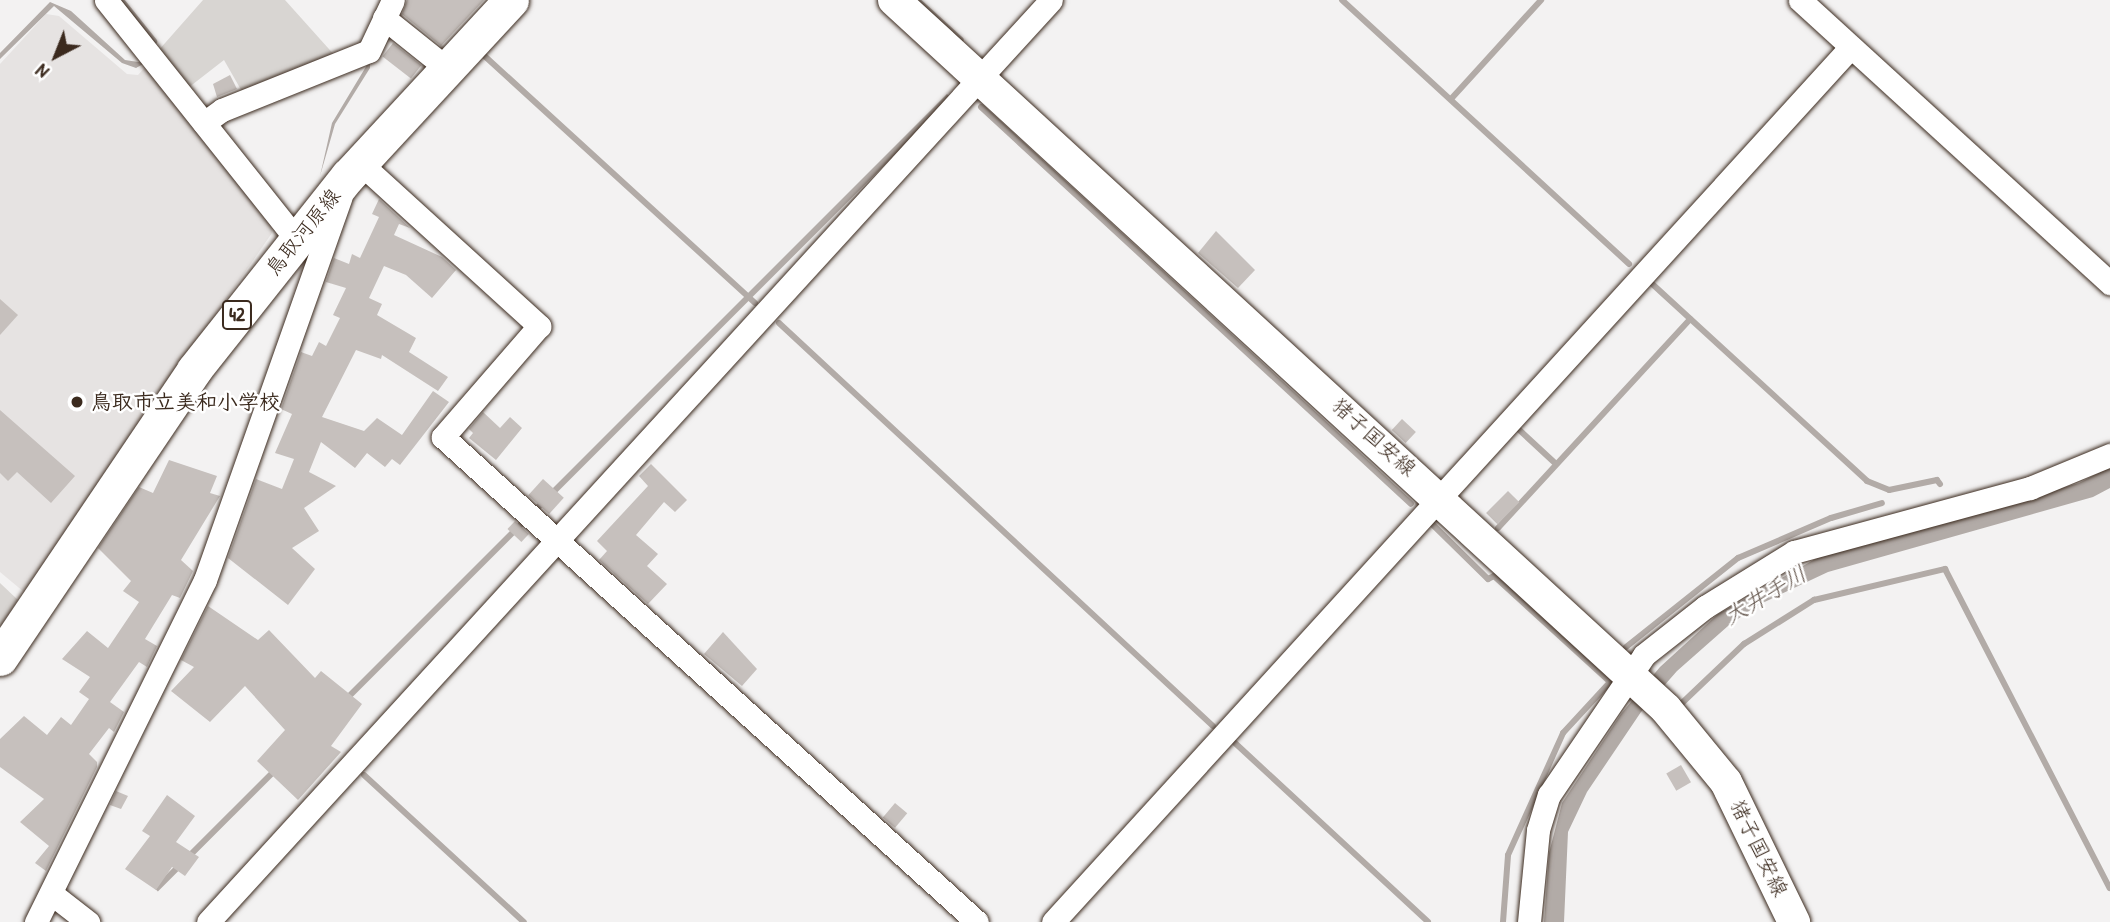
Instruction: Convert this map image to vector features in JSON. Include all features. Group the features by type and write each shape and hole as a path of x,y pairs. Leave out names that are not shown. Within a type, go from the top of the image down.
{"main road":[{"name":"鳥取河原線","path":"0,658 194,370 354,169 511,0"},
{"name":"猪子国安線","path":"894,0 1440,497 1662,705 1726,782 1794,922"}],"street":[{"path":"106,0 297,240"},
{"path":"208,922 1051,0"},
{"path":"1800,0 2110,283"},
{"path":"204,123 222,110 369,51 389,9 448,69"},
{"path":"1053,922 1851,47"},
{"path":"36,922 205,580 354,169 539,326 443,437 560,540 977,922"},
{"path":"1529,922 1538,830 1549,795 1644,655 1705,607 1794,552 2030,488 2110,455"},
{"path":"52,894 88,922"}],"shaded area":[{"path":"203,0 285,0 337,58 244,95 224,60 188,88 158,51"},
{"name":"鳥取市立美和小学校","path":"46,14 59,16 127,74 138,75 146,66 271,222 272,233 24,592 0,572 0,64"},
{"path":"0,583 18,600 0,627"}],"water":[{"path":"50,2 71,11 125,60 145,63 136,68 122,63 54,6 0,59 0,53"},
{"path":"370,60 370,68 335,124 320,176 332,123"},
{"path":"947,94 951,98 158,892 154,887"},
{"name":"大井手川","path":"2110,467 2110,488 2093,497 1828,572 1756,606 1728,626 1677,671 1641,712 1587,792 1568,832 1564,922 1544,922 1549,853 1562,803 1621,714 1660,667 1718,614 1817,558 2079,483"}],"building":[{"path":"407,0 484,0 441,46 402,14"},
{"path":"393,43 421,65 411,79 383,56"},
{"path":"230,75 237,89 217,97 213,84"},
{"path":"379,199 410,228 399,224 394,235 442,257 456,270 432,298 406,275 384,266 369,298 382,304 377,315 416,338 409,352 448,377 438,391 382,355 381,359 356,350 322,417 364,431 377,418 402,435 433,391 449,402 400,465 392,459 385,467 367,453 355,468 321,442 309,472 336,486 304,508 319,531 292,548 315,569 288,605 228,558 256,479 282,489 294,459 275,453 292,414 281,409 301,352 312,356 319,342 326,346 340,318 333,315 346,288 326,282 334,258 349,264 352,254 360,258 379,217 372,214"},
{"path":"1216,231 1255,270 1238,288 1198,253"},
{"path":"0,299 18,315 0,335"},
{"path":"0,410 75,476 51,503 17,472 8,481 0,473"},
{"path":"483,412 500,428 510,417 522,428 496,460 469,438 473,433 469,429"},
{"path":"1402,419 1416,432 1406,443 1392,430"},
{"path":"169,460 217,476 210,493 220,496 181,560 193,571 180,598 172,595 145,639 157,646 147,667 139,662 110,702 124,712 114,732 109,728 89,754 97,762 97,767 46,871 35,863 49,846 20,822 44,799 0,767 0,739 24,716 47,735 61,717 71,725 89,699 79,692 90,677 62,659 87,631 108,648 139,602 123,591 131,581 98,548 139,487 153,493"},
{"path":"651,464 687,500 675,512 664,502 636,535 658,554 647,566 667,584 648,604 599,560 607,551 597,541 648,486 639,476"},
{"path":"543,479 564,498 549,514 528,495"},
{"path":"1508,491 1519,502 1497,524 1486,513"},
{"path":"515,521 529,534 521,542 507,529"},
{"path":"208,606 258,640 269,630 315,678 321,671 362,704 331,746 341,752 298,800 257,761 285,730 245,686 210,722 171,691 194,667 181,660"},
{"path":"723,632 757,669 742,686 704,654"},
{"path":"1681,765 1691,782 1676,791 1666,774"},
{"path":"116,791 128,796 121,809 110,805"},
{"path":"167,795 195,816 176,842 199,857 185,876 172,867 156,890 125,869 150,836 142,831"},
{"path":"895,803 907,813 895,828 883,818"}],"waterway":[{"path":"121,0 154,41"},
{"path":"917,0 961,40"},
{"path":"1342,0 1629,264"},
{"path":"1451,99 1541,0"},
{"path":"478,50 755,303"},
{"path":"981,107 1411,504"},
{"path":"1649,281 1867,481 1889,490 1937,480 1940,484"},
{"path":"1498,528 1690,319"},
{"path":"779,323 1213,726"},
{"path":"1514,425 1556,464"},
{"path":"1626,647 1738,558 1831,518 1882,503"},
{"path":"1431,523 1488,579 1494,576 1608,680"},
{"path":"1682,703 1744,644 1814,600 1945,569 2110,888"},
{"path":"1503,922 1508,855 1563,733 1610,682"},
{"path":"1235,743 1428,922"},
{"path":"364,775 524,922"}],"place":[{"name":"鳥取市立美和小学校","path":"77,402"}]}
